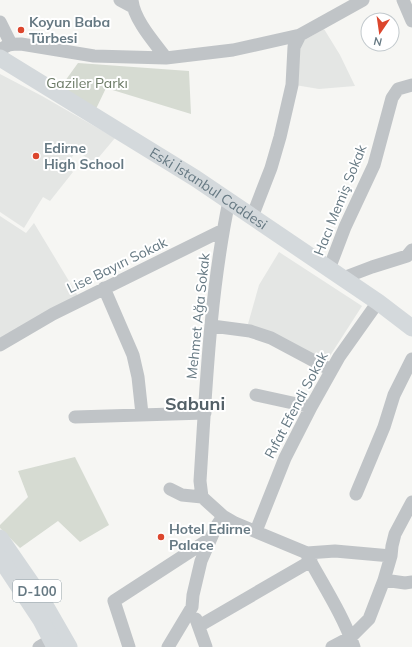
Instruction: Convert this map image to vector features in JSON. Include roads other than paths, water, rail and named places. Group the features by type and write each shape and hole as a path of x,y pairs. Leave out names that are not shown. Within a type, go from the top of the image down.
{"main road":[{"name":"Eski İstanbul Caddesi","path":"0,58 195,178 336,274 410,322"},
{"name":"D-100","path":"0,538 38,593 69,647"},
{"name":"D-100","path":"0,558 41,620 48,645"}],"street":[{"path":"120,0 132,4 138,19 166,58"},
{"path":"0,52 10,44 21,44 94,56 166,58 233,50 300,35 363,0"},
{"path":"403,0 412,21"},
{"path":"0,22 10,44"},
{"path":"252,217 271,168 280,137 292,85 294,47 300,35"},
{"name":"Hacı Memiş Sokak","path":"336,274 345,227 374,165 392,98 398,88 412,85"},
{"path":"223,230 229,201"},
{"name":"Lise Bayırı Sokak","path":"0,345 53,314 223,230"},
{"name":"Mehmet Ağa Sokak","path":"202,497 200,481 205,413 212,326 223,230"},
{"path":"336,274 372,267 407,256 412,250"},
{"path":"104,288 133,355 138,377 142,414"},
{"name":"Rıfat Efendi Sokak","path":"256,531 285,458 331,370 378,302"},
{"path":"212,326 250,331 270,338 331,370"},
{"path":"356,494 384,427 394,395 412,359"},
{"path":"256,395 312,406"},
{"path":"75,417 205,413"},
{"path":"170,489 182,495 202,497 223,516 235,523 256,531 309,557 352,642"},
{"path":"332,647 352,642 369,619 384,580 391,556 395,534 412,502"},
{"path":"206,647 192,607 192,595 201,561 216,527 223,516"},
{"path":"391,556 412,518"},
{"path":"129,647 114,601 211,538"},
{"path":"199,626 309,557 334,551 391,556"},
{"path":"384,580 405,583 412,582"},
{"path":"168,647 192,607"}],"place":[{"name":"Koyun Baba Türbesi","path":"21,30"},
{"name":"Edirne High School","path":"36,156"},
{"name":"Hotel Edirne Palace","path":"161,537"}],"district":[{"name":"Sabuni","path":"195,403"}],"park label":[{"name":"Gaziler Parkı","path":"87,83"}]}
